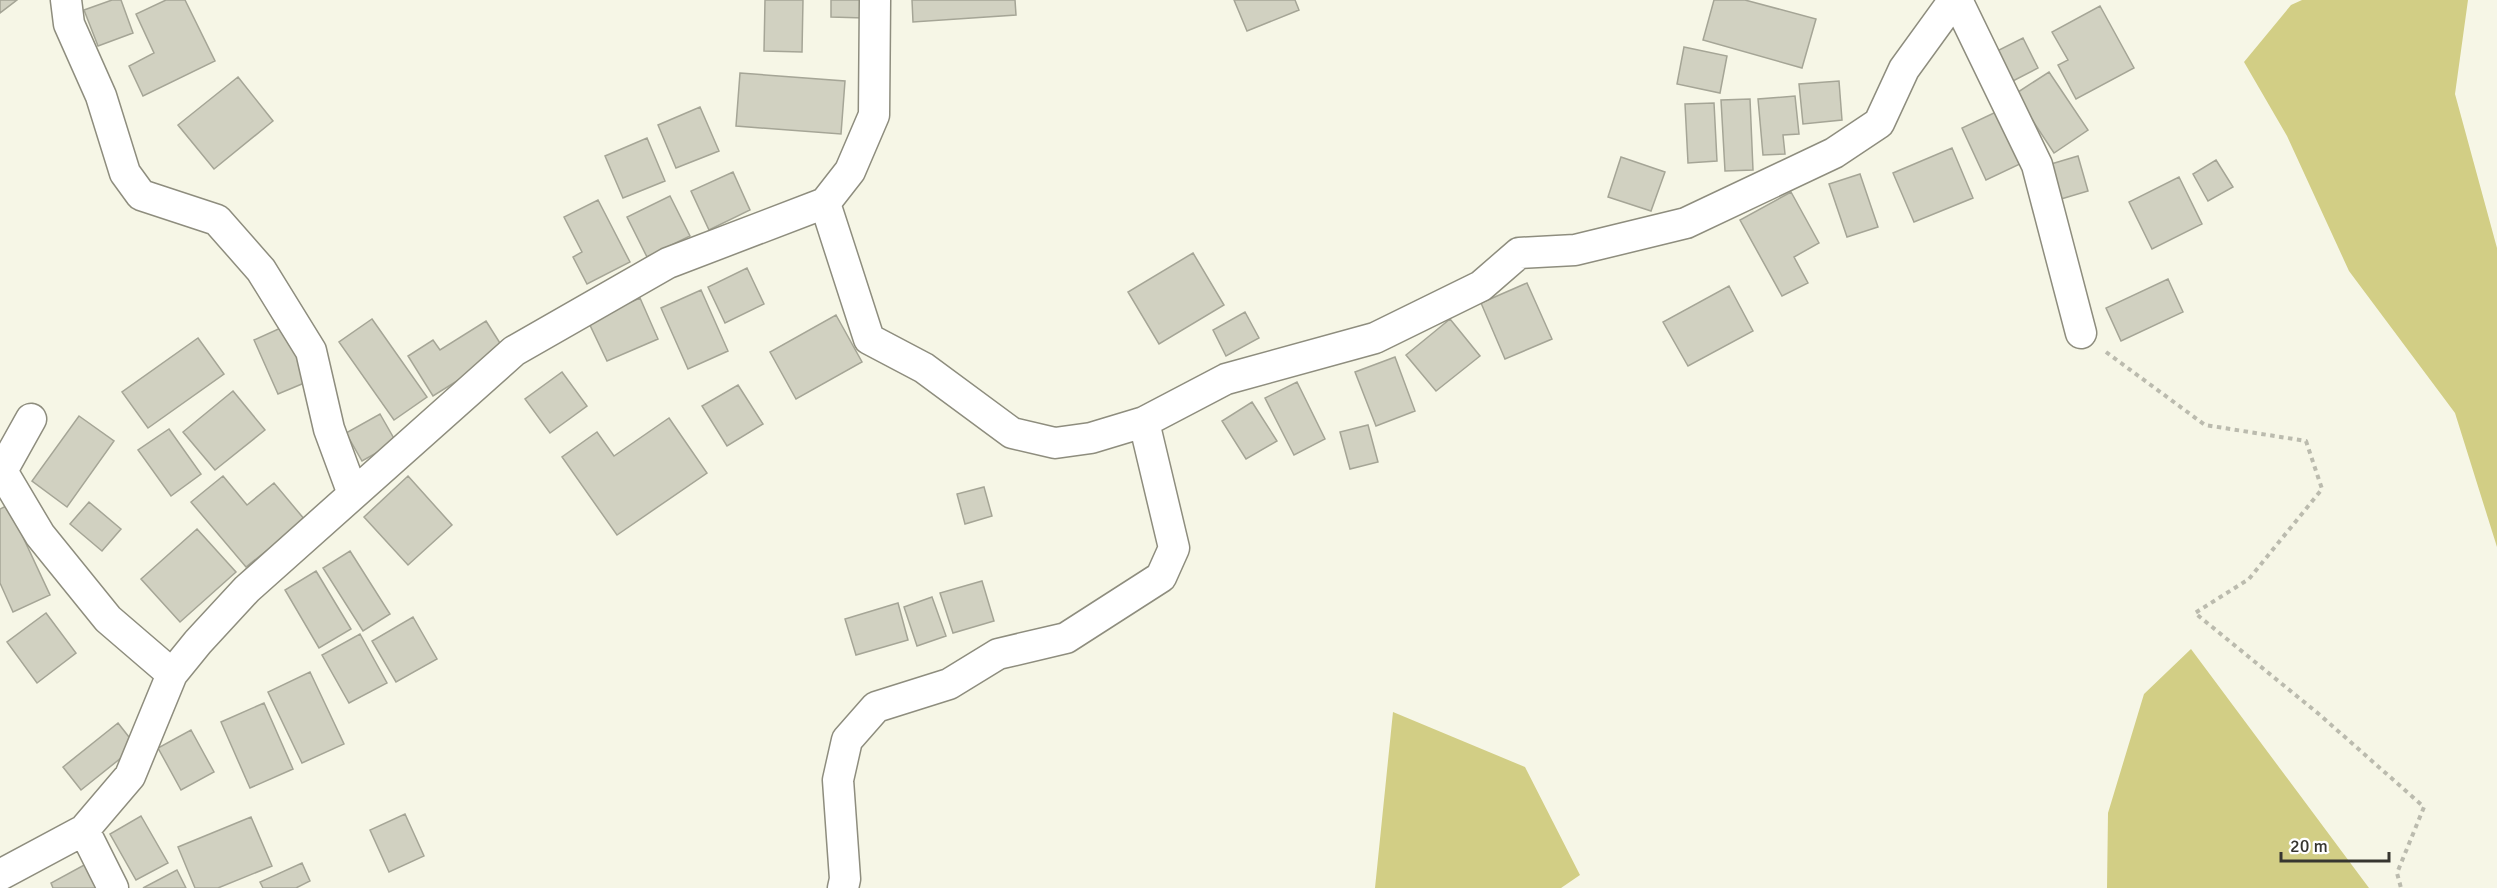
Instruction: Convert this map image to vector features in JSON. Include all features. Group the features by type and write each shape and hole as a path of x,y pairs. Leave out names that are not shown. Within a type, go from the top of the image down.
{"street":[{"path":"66,0 69,24 101,96 124,173 141,195 217,220 261,270 311,351 328,429 353,494"},
{"path":"0,875 84,830 130,776 172,674 198,642 247,589 514,351 668,263 825,203 850,171 874,115 875,0"},
{"path":"825,203 869,339 924,368 1012,433 1055,443 1091,438 1144,422 1226,379 1375,338 1481,286 1519,253 1575,250 1686,223 1834,153 1879,123 1904,69 1955,0 2037,165 2081,333"},
{"path":"31,419 2,471 40,535 108,620 172,674"},
{"path":"843,888 845,879 838,780 847,740 876,707 948,684 998,654 1066,638 1161,577 1174,548 1144,422"},
{"path":"84,830 113,888"}],"path":[{"path":"2081,333 2205,425 2306,441 2322,489 2249,579 2195,613 2320,715 2424,807 2397,873 2401,888"}],"shaded area":[{"path":"2302,0 2468,0 2455,94 2497,248 2497,547 2455,413 2349,271 2287,136 2244,62 2291,5"},
{"path":"2191,649 2369,888 2107,888 2108,813 2144,694"},
{"path":"1393,712 1525,767 1580,875 1561,888 1375,888"}],"building":[{"path":"0,0 17,0 0,13"},
{"path":"112,0 121,0 133,33 98,46 84,10"},
{"path":"166,0 185,0 215,61 143,96 129,66 154,53 136,14"},
{"path":"765,0 803,0 802,52 764,51"},
{"path":"831,0 864,0 864,18 831,17"},
{"path":"912,0 1015,0 1016,15 913,22"},
{"path":"1234,0 1295,0 1299,10 1247,31"},
{"path":"1714,0 1745,0 1816,19 1802,68 1703,40"},
{"path":"2100,6 2134,68 2076,99 2058,65 2068,60 2052,32"},
{"path":"2023,38 2038,68 2011,82 1995,52"},
{"path":"1684,47 1727,56 1720,93 1677,84"},
{"path":"2049,72 2088,130 2054,153 2015,94"},
{"path":"740,73 845,81 841,134 736,126"},
{"path":"238,77 273,121 214,169 178,125"},
{"path":"1839,81 1842,120 1803,124 1799,84"},
{"path":"1795,96 1799,134 1783,135 1785,154 1763,155 1758,99"},
{"path":"1750,99 1753,170 1725,171 1721,100"},
{"path":"1714,103 1717,161 1688,163 1685,104"},
{"path":"700,107 719,151 676,168 658,125"},
{"path":"1996,112 2020,164 1986,180 1962,128"},
{"path":"647,138 665,181 623,198 605,156"},
{"path":"1952,148 1973,198 1914,222 1893,173"},
{"path":"2078,156 2088,191 2061,199 2051,164"},
{"path":"1621,157 1665,172 1651,211 1608,197"},
{"path":"2216,160 2233,187 2208,201 2193,174"},
{"path":"733,172 750,210 709,230 691,191"},
{"path":"1860,174 1878,227 1847,237 1829,184"},
{"path":"2179,177 2202,224 2152,249 2129,202"},
{"path":"1791,192 1819,243 1794,257 1808,283 1782,296 1740,220"},
{"path":"670,196 690,236 647,257 627,217"},
{"path":"598,200 630,262 587,284 573,257 582,252 564,217"},
{"path":"1193,253 1224,305 1159,344 1128,292"},
{"path":"747,268 764,304 725,323 708,287"},
{"path":"2168,279 2183,312 2121,341 2106,308"},
{"path":"1527,283 1552,339 1505,359 1481,303"},
{"path":"1729,286 1753,331 1688,366 1663,322"},
{"path":"701,290 728,351 688,369 661,308"},
{"path":"640,298 658,339 607,361 588,321"},
{"path":"1245,312 1259,338 1226,356 1213,330"},
{"path":"836,315 862,362 796,399 770,352"},
{"path":"372,319 427,397 394,420 339,342"},
{"path":"1450,319 1480,356 1436,391 1406,355"},
{"path":"486,321 505,351 433,396 408,356 433,340 440,350"},
{"path":"285,326 309,381 278,394 254,340"},
{"path":"198,338 224,374 148,428 122,392"},
{"path":"1395,357 1415,411 1376,426 1355,372"},
{"path":"562,372 587,406 550,433 525,399"},
{"path":"1297,382 1325,439 1294,455 1265,398"},
{"path":"738,385 763,424 727,446 702,406"},
{"path":"233,391 265,430 215,470 183,432"},
{"path":"1252,402 1277,441 1246,459 1222,421"},
{"path":"380,414 396,442 362,461 346,433"},
{"path":"79,416 114,441 67,507 32,481"},
{"path":"669,418 707,473 617,535 562,457 597,432 614,456"},
{"path":"1368,425 1378,462 1350,469 1340,432"},
{"path":"169,429 201,474 171,496 138,450"},
{"path":"223,476 247,505 274,483 305,520 246,567 191,502"},
{"path":"408,476 452,525 408,565 364,517"},
{"path":"984,487 992,516 965,524 957,494"},
{"path":"89,502 121,529 102,551 70,524"},
{"path":"8,505 50,595 13,612 0,583 0,509"},
{"path":"197,529 236,572 180,622 141,579"},
{"path":"350,551 390,614 363,631 323,568"},
{"path":"316,571 351,629 319,648 285,590"},
{"path":"982,581 994,621 953,633 940,593"},
{"path":"932,597 946,636 917,646 904,607"},
{"path":"898,603 908,640 856,655 845,619"},
{"path":"46,613 76,653 37,683 7,642"},
{"path":"413,617 437,659 396,682 372,641"},
{"path":"360,634 387,683 349,703 322,655"},
{"path":"310,672 344,744 302,763 268,692"},
{"path":"264,703 293,769 250,788 221,722"},
{"path":"118,723 136,746 81,790 63,767"},
{"path":"191,730 214,772 181,790 158,748"},
{"path":"405,814 424,856 389,872 370,830"},
{"path":"141,816 168,863 136,880 110,834"},
{"path":"251,817 272,866 218,888 195,888 178,847"},
{"path":"302,863 310,881 296,888 263,888 260,882"},
{"path":"86,864 99,888 53,888 51,883"},
{"path":"177,870 186,888 143,888"}]}
